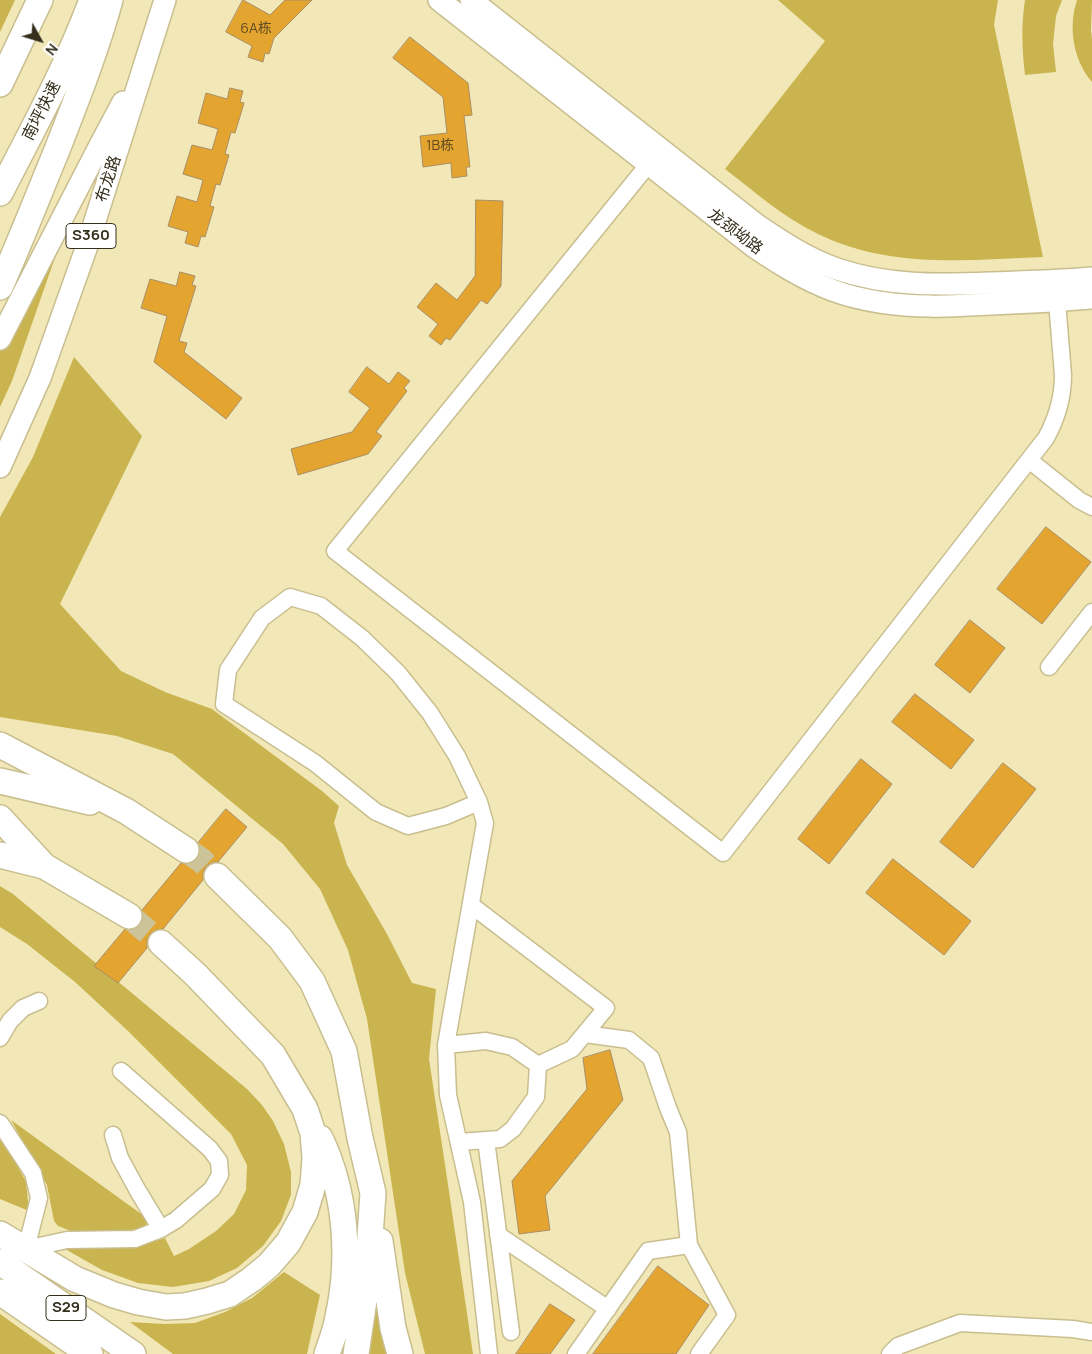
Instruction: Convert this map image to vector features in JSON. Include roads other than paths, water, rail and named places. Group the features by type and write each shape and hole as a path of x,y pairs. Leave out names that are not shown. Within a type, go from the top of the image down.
{"highway":[{"path":"0,84 40,0"},
{"name":"南坪快速","path":"0,193 53,91 92,0"},
{"path":"0,287 70,117 102,29 110,0"},
{"path":"0,255 70,117"},
{"path":"0,745 126,811 186,850"},
{"path":"0,781 126,811"},
{"path":"0,818 44,866"},
{"path":"0,855 44,866 129,916"},
{"path":"217,876 280,938 312,981 344,1051 372,1193 400,1354"},
{"path":"161,943 195,974 273,1055 305,1109 325,1149 334,1173 341,1203 345,1240 344,1276 338,1318 327,1354"},
{"path":"0,1234 75,1280 114,1296 166,1307 207,1302 230,1294 252,1280 269,1265 288,1243 305,1212 313,1185 315,1158 313,1133 305,1109"},
{"path":"356,1354 367,1280 372,1193"},
{"name":"S29","path":"0,1262 133,1354"},
{"name":"S29","path":"0,1292 90,1354"}],"main road":[{"name":"布龙路","path":"0,467 40,378 87,246 165,0"},
{"name":"龙颈坳路","path":"439,0 654,157 770,234 807,256 838,269 896,282 1056,291 1092,298"},
{"name":"龙颈坳路","path":"471,0 654,157"},
{"path":"0,339 123,102 152,41"},
{"name":"龙颈坳路","path":"1056,291 1092,278"}],"street":[{"path":"654,157 335,551 723,853 1046,438 1055,420 1061,401 1063,375 1056,291"},
{"path":"1029,460 1080,500 1092,507"},
{"path":"479,802 446,816 408,826 376,812 316,763 224,704 228,670 262,618 290,597 322,606 362,638 398,673 430,712 457,756 479,802 485,823 446,1045 448,1095 472,1202 489,1354"},
{"path":"1049,666 1092,612"},
{"path":"471,905 606,1008 572,1049 538,1065"},
{"path":"0,1038 10,1021 23,1008 39,1001"},
{"path":"585,1034 629,1040 651,1058 678,1132 689,1245 727,1315 699,1354"},
{"path":"446,1045 486,1042 504,1045 512,1047 538,1065"},
{"path":"459,1142 500,1139 512,1129 536,1097 538,1065"},
{"path":"0,1123 33,1172 39,1198 26,1249 66,1240 135,1239 161,1229 176,1220 212,1189 220,1175 218,1161 210,1150 121,1071"},
{"path":"113,1135 120,1158 161,1229"},
{"path":"486,1140 511,1332"},
{"path":"498,1235 608,1309"},
{"path":"576,1354 648,1251 689,1245"},
{"path":"890,1354 898,1346 960,1323 1073,1328 1092,1332"}],"tunnel":[{"path":"186,850 201,860 217,876"},
{"path":"129,916 161,943"}]}
